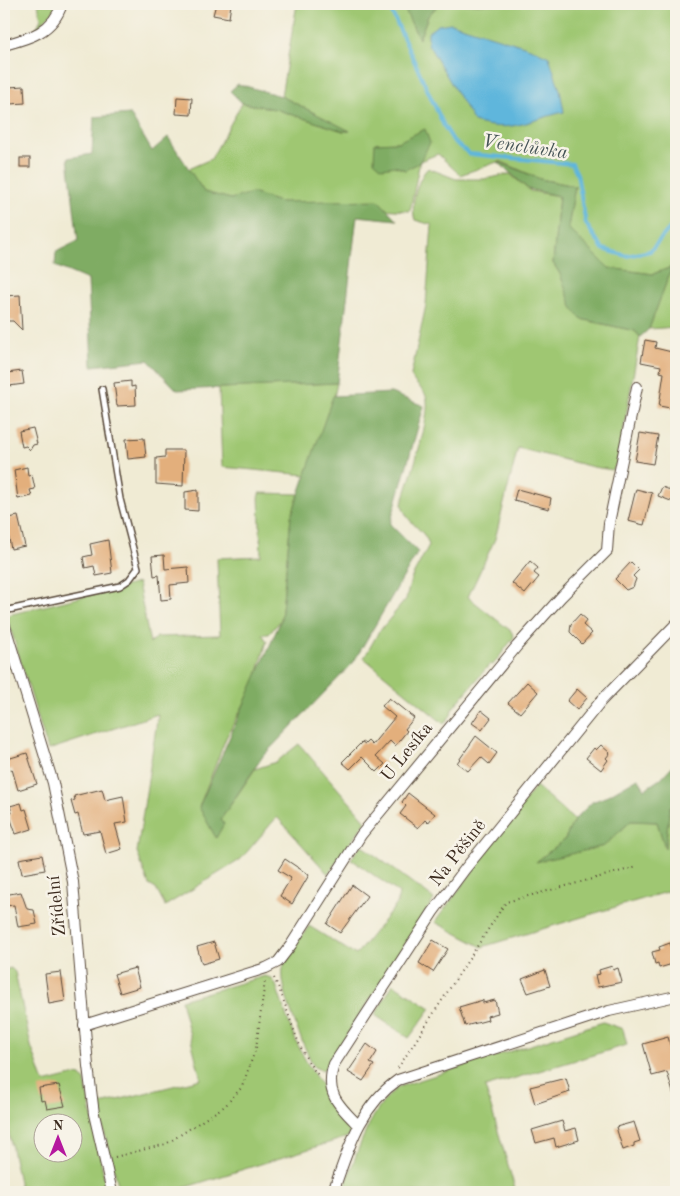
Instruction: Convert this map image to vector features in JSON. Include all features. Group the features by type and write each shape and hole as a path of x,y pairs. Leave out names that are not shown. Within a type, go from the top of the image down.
{"street":[{"path":"4,46 31,38 49,27 59,15 62,4"},
{"name":"U Lesíka","path":"84,1025 267,968 278,962 291,945 360,835 536,625 607,551 608,523 636,387"},
{"name":"Zřídelní","path":"4,623 53,783 73,882 84,1025 94,1114 112,1192"},
{"name":"Na Pěšině","path":"330,1088 330,1076 334,1064 433,912 602,701 676,624"},
{"path":"333,1192 358,1125 383,1091 398,1080 609,1011 676,996"},
{"path":"330,1088 333,1097 358,1125"}],"lane":[{"path":"4,611 120,586 129,580 138,568 120,499 102,389"}],"path":[{"path":"394,1074 506,902 638,867"},
{"path":"267,968 282,993 304,1054 315,1072 330,1088"},
{"path":"107,1172 116,1156 166,1144 225,1106 242,1087 256,1048 267,968"}],"green space":[{"path":"38,4 56,4 53,12 36,29 41,19"},
{"path":"297,4 402,4 419,39 428,16 439,4 676,4 676,327 649,329 672,267 653,274 607,268 568,228 575,186 540,179 500,161 460,175 438,154 420,161 410,211 279,202 252,193 231,199 204,192 188,169 211,159 242,103 275,109 343,131 349,131 281,96","holes":["398,142 405,170 394,166 375,143"]},
{"path":"402,4 439,4 428,16 419,39"},
{"path":"238,84 281,96 350,131 343,131 275,109 242,103 230,91"},
{"path":"130,114 152,151 168,137 204,192 231,199 252,193 279,202 378,200 397,220 357,216 337,383 177,390 148,360 92,366 88,280 55,266 56,252 78,241 68,158 92,154 94,117"},
{"path":"425,129 430,143 419,163 405,170 395,166 382,168 374,161 375,143 398,142"},
{"path":"497,161 540,179 575,186 568,228 609,268 653,274 672,267 649,329 640,337 635,331 581,319 572,307 560,274 553,263 559,196 528,189"},
{"path":"428,168 456,179 484,179 510,174 530,191 559,196 553,263 562,277 581,319 635,331 640,337 618,460 613,470 593,467 518,448 495,539 468,597 511,631 514,637 493,665 490,664 452,709 451,715 444,724 364,658 378,633 406,599 411,579 429,545 427,539 411,522 402,504 419,449 427,405 425,393 411,375 426,305 432,225 415,220 413,207 418,185"},
{"path":"337,383 306,475 222,467 219,388"},
{"path":"391,393 424,406 390,524 418,552 353,663 263,756 221,819 224,824 216,838 199,807 281,620 291,517 333,396"},
{"path":"259,493 299,494 291,517 281,620 269,634 262,634 267,641 254,685 226,738 199,807 216,837 221,819 255,769 276,762 299,744 366,821 328,874 277,817 240,860 165,906 156,889 149,885 137,852 158,714 48,750 7,617 8,615 138,583 150,643 157,637 220,635 217,558 261,556"},
{"path":"676,762 676,807 670,806 665,848 657,822 631,821 604,846 536,862 565,839 574,820 592,802 605,797 638,778 645,789 660,779"},
{"path":"536,786 574,820 565,839 538,861 604,846 631,821 657,822 665,847 670,806 676,807 676,889 482,947 435,922"},
{"path":"361,845 434,899 326,1068 321,1070 314,1067 293,1018 285,990 283,968 290,953 309,926 356,955 397,904 399,893 351,859"},
{"path":"11,968 15,972 31,1046 44,1083 76,1075 81,1076 85,1081 107,1192 21,1192 4,1110 4,970"},
{"path":"265,976 271,978 276,985 291,1030 310,1068 348,1120 351,1130 348,1137 170,1192 120,1192 97,1105 201,1079 181,1000"},
{"path":"393,984 431,1008 409,1038 375,1015"},
{"path":"603,1022 623,1029 627,1045 485,1087 516,1192 343,1192 370,1122 387,1098 398,1087"}],"water":[{"path":"451,23 530,48 549,57 560,90 564,112 520,125 499,127 474,122 428,44 428,32 438,25"}],"building":[{"path":"216,4 231,4 229,18 213,15"},
{"path":"24,86 25,103 10,104 9,87"},
{"path":"177,97 192,98 191,115 176,114"},
{"path":"20,158 30,158 30,167 20,167"},
{"path":"20,295 22,330 13,321 4,321 4,296"},
{"path":"645,340 656,342 655,348 676,353 676,409 659,406 664,373 660,372 661,366 641,362"},
{"path":"22,371 24,384 9,386 7,373"},
{"path":"131,381 131,387 135,386 136,405 117,406 114,383"},
{"path":"33,428 37,444 33,445 30,450 26,446 22,447 19,431"},
{"path":"640,433 658,436 653,464 635,461"},
{"path":"144,438 146,457 128,459 126,439"},
{"path":"165,450 184,450 183,486 156,484 156,458 165,457"},
{"path":"27,467 28,476 32,475 35,489 30,490 32,496 18,499 14,470"},
{"path":"662,487 676,492 676,503 658,496"},
{"path":"517,489 551,498 549,509 514,500"},
{"path":"636,489 652,493 644,525 628,521"},
{"path":"198,490 198,511 185,510 185,492"},
{"path":"18,516 25,546 11,549 5,519"},
{"path":"108,540 112,573 96,576 94,566 85,568 83,557 92,555 90,544"},
{"path":"164,555 165,569 188,567 189,583 170,585 171,599 161,600 159,575 154,576 152,556"},
{"path":"530,561 538,568 534,573 539,577 525,594 512,583"},
{"path":"631,562 639,570 633,576 636,579 633,587 626,590 615,579"},
{"path":"580,614 587,620 583,625 592,633 582,644 570,632 571,624"},
{"path":"527,682 538,692 520,713 508,703"},
{"path":"577,689 587,698 577,710 567,701"},
{"path":"389,698 414,718 405,729 407,731 395,746 390,741 376,756 385,764 377,772 362,757 350,769 342,762 362,742 365,744 368,741 372,745 395,717 382,706"},
{"path":"481,710 491,718 482,730 472,723"},
{"path":"476,736 497,753 489,764 481,757 468,771 457,763"},
{"path":"601,745 610,753 606,758 608,760 601,770 586,758 594,748 596,750"},
{"path":"27,753 37,784 18,790 12,769 4,772 4,760"},
{"path":"102,789 105,800 123,796 127,822 115,824 122,849 106,854 100,831 83,834 78,814 75,815 71,801 75,800 74,796"},
{"path":"408,793 435,814 428,823 425,820 418,828 400,814 406,806 402,802"},
{"path":"21,803 23,810 26,809 32,829 16,834 9,814 12,813 10,806"},
{"path":"42,855 45,870 22,874 19,859"},
{"path":"285,859 309,875 292,904 280,896 291,878 278,870"},
{"path":"352,885 367,896 340,933 327,924"},
{"path":"21,892 27,909 34,910 37,924 18,927 14,905 4,906 4,895"},
{"path":"433,940 448,949 433,972 419,963"},
{"path":"214,942 219,959 202,964 197,947"},
{"path":"670,943 676,963 659,968 658,963 655,964 652,952 660,950 659,947"},
{"path":"612,966 613,970 618,968 622,982 598,987 595,975 600,974 599,970"},
{"path":"135,968 140,987 120,993 114,974"},
{"path":"545,970 550,986 528,993 522,979"},
{"path":"61,972 65,1001 49,1004 45,974"},
{"path":"483,1000 483,1003 495,1000 498,1013 487,1016 488,1020 465,1026 459,1007"},
{"path":"668,1037 676,1066 676,1096 674,1096 667,1072 652,1076 643,1044"},
{"path":"367,1044 377,1052 370,1063 374,1065 363,1081 348,1072"},
{"path":"566,1078 570,1092 535,1104 530,1087"},
{"path":"59,1085 65,1106 47,1109 45,1100 41,1101 39,1088"},
{"path":"562,1121 565,1131 576,1128 579,1140 556,1147 554,1138 536,1143 532,1130"},
{"path":"634,1122 640,1141 634,1143 634,1146 623,1150 616,1127"}],"waterway":[{"name":"Venclůvka","path":"388,4 444,126 454,142 470,154 572,164 577,174 586,224 603,249 627,256 650,251 676,221"}]}
